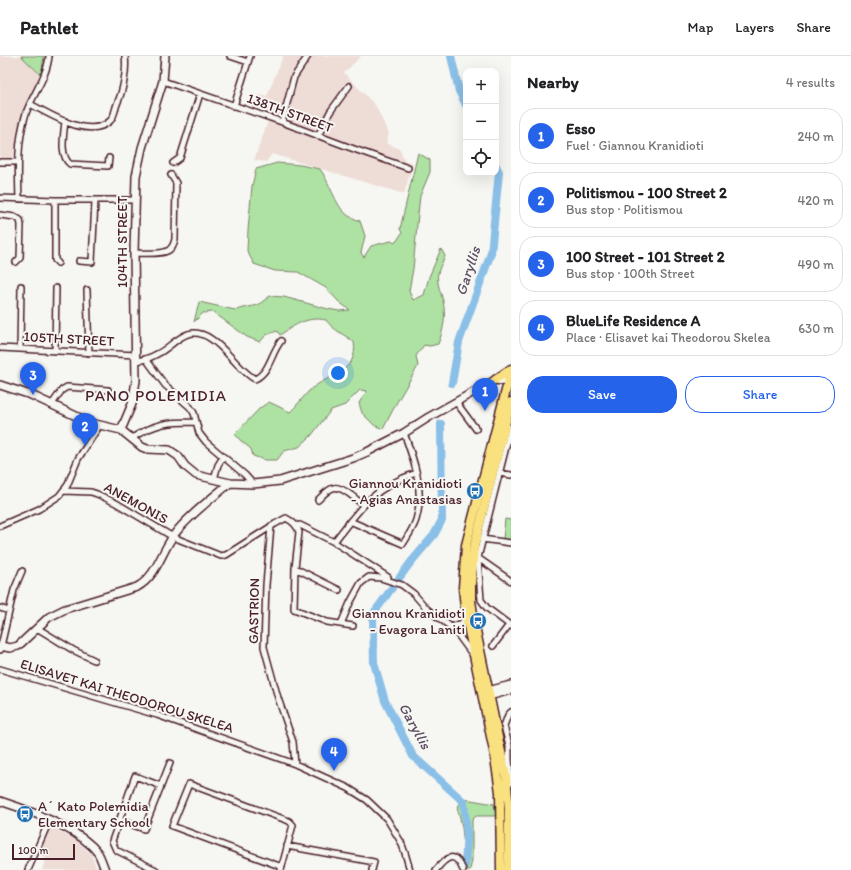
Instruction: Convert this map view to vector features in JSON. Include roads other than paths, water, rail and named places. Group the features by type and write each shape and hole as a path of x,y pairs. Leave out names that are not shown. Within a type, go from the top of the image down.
{"main road":[{"path":"510,870 509,808 506,776 486,694 474,658 466,617 463,588 466,545 508,399 502,388 494,382 511,370"},
{"path":"501,870 500,792 472,607 471,584 474,547 508,399 511,370"}],"street":[{"path":"19,199 18,162 22,130 30,104 47,70 49,56"},
{"path":"30,104 82,128 93,129 102,126 111,120 120,97 126,63 125,56"},
{"name":"104TH STREET","path":"121,430 132,404 136,381 134,200 136,176 142,148 163,81 165,56"},
{"path":"230,56 248,62"},
{"path":"234,106 250,56"},
{"path":"282,122 294,77 308,56"},
{"name":"138TH STREET","path":"163,81 408,168"},
{"path":"318,136 330,112 348,86"},
{"path":"173,163 180,158 200,94"},
{"path":"65,121 64,153 66,160 70,164 108,166 109,158"},
{"path":"0,162 18,162"},
{"path":"134,253 165,252 174,246 176,183 171,175"},
{"path":"0,198 95,201 134,200"},
{"path":"55,200 55,260 58,263"},
{"path":"79,262 92,262 95,201"},
{"path":"0,215 16,217 20,220 20,258 16,262"},
{"path":"20,349 22,286"},
{"path":"55,351 56,288"},
{"path":"87,290 90,353"},
{"name":"105TH STREET","path":"0,348 90,353 146,359 157,354 178,339 188,334 199,333 208,337 223,349 249,376 255,379 265,371 281,341"},
{"path":"146,359 165,385 190,407 194,413 195,422 199,432 206,442 245,475 253,484"},
{"path":"0,385 31,395 81,419 121,430 147,449 164,450 174,453 192,473 201,477 253,484 280,481 353,458 404,433 456,402 494,382 509,385"},
{"path":"52,404 62,390 67,387 108,390"},
{"path":"456,402 476,429"},
{"path":"132,438 143,431 163,423 195,422"},
{"path":"0,526 39,509 54,500 63,492 78,460 100,425"},
{"path":"493,646 510,626 487,608 481,600 478,558 499,473 510,438 511,427"},
{"path":"350,521 403,544 412,529 418,512 419,496 414,461 404,433"},
{"path":"214,479 218,465 223,457"},
{"path":"334,542 363,505 394,482 416,473"},
{"path":"499,473 511,475"},
{"path":"22,571 14,590 0,647 14,648 18,646 49,617 65,609 144,584 152,573 172,537 180,527 230,482"},
{"path":"318,500 330,490 337,488 342,489 363,505"},
{"name":"ANEMONIS","path":"63,492 90,492 97,494 116,503 172,537 221,556 242,545 271,526"},
{"path":"271,526 286,518 296,526 299,532 295,568 294,609 322,620 353,626"},
{"path":"296,526 300,525 334,542 388,577"},
{"name":"GASTRION","path":"271,526 266,585 264,647 278,698 293,742 295,764"},
{"path":"482,539 511,543"},
{"path":"478,558 511,581"},
{"path":"295,568 339,590"},
{"path":"341,624 359,586 369,577 381,578 404,586 414,594 433,615 451,627 464,641 474,658"},
{"path":"0,608 9,611"},
{"path":"451,627 462,623 466,617"},
{"path":"37,628 73,650 94,660"},
{"name":"ELISAVET KAI THEODOROU SKELEA","path":"0,669 157,715 295,764 353,791 375,806 387,819 406,852 410,870"},
{"path":"486,694 511,685"},
{"path":"486,694 511,690"},
{"path":"511,712 508,715 504,726 510,745 509,759 511,783"},
{"path":"120,820 144,829 170,763"},
{"path":"156,870 116,850 112,841 136,776 161,786"},
{"path":"188,784 289,821 293,825 282,868 172,826 188,784"},
{"path":"0,800 76,834 89,843 98,854 105,870"},
{"path":"28,870 49,821"},
{"path":"287,846 374,862 372,870"},
{"path":"436,870 451,857 458,859 462,868"}],"waterway":[{"name":"Garyllis","path":"451,56 459,91 466,104"},
{"name":"Garyllis","path":"452,383 459,342 491,253 499,176"},
{"name":"Garyllis","path":"397,581 434,535 442,520 441,424"},
{"name":"Garyllis","path":"392,588 373,614 374,663 385,701 413,756 464,802 467,835 465,865"}],"place":[{"name":"100 Street - 101 Street 2","path":"33,395"},
{"name":"Esso","path":"485,411"},
{"name":"Politismou - 100 Street 2","path":"85,446"},
{"name":"Giannou Kranidioti - Agias Anastasias","path":"475,491"},
{"name":"Giannou Kranidioti - Evagora Laniti","path":"478,621"},
{"name":"BlueLife Residence A","path":"334,771"},
{"name":"A´ Kato Polemidia Elementary School","path":"25,814"}],"district":[{"name":"PANO POLEMIDIA","path":"156,395"}]}
